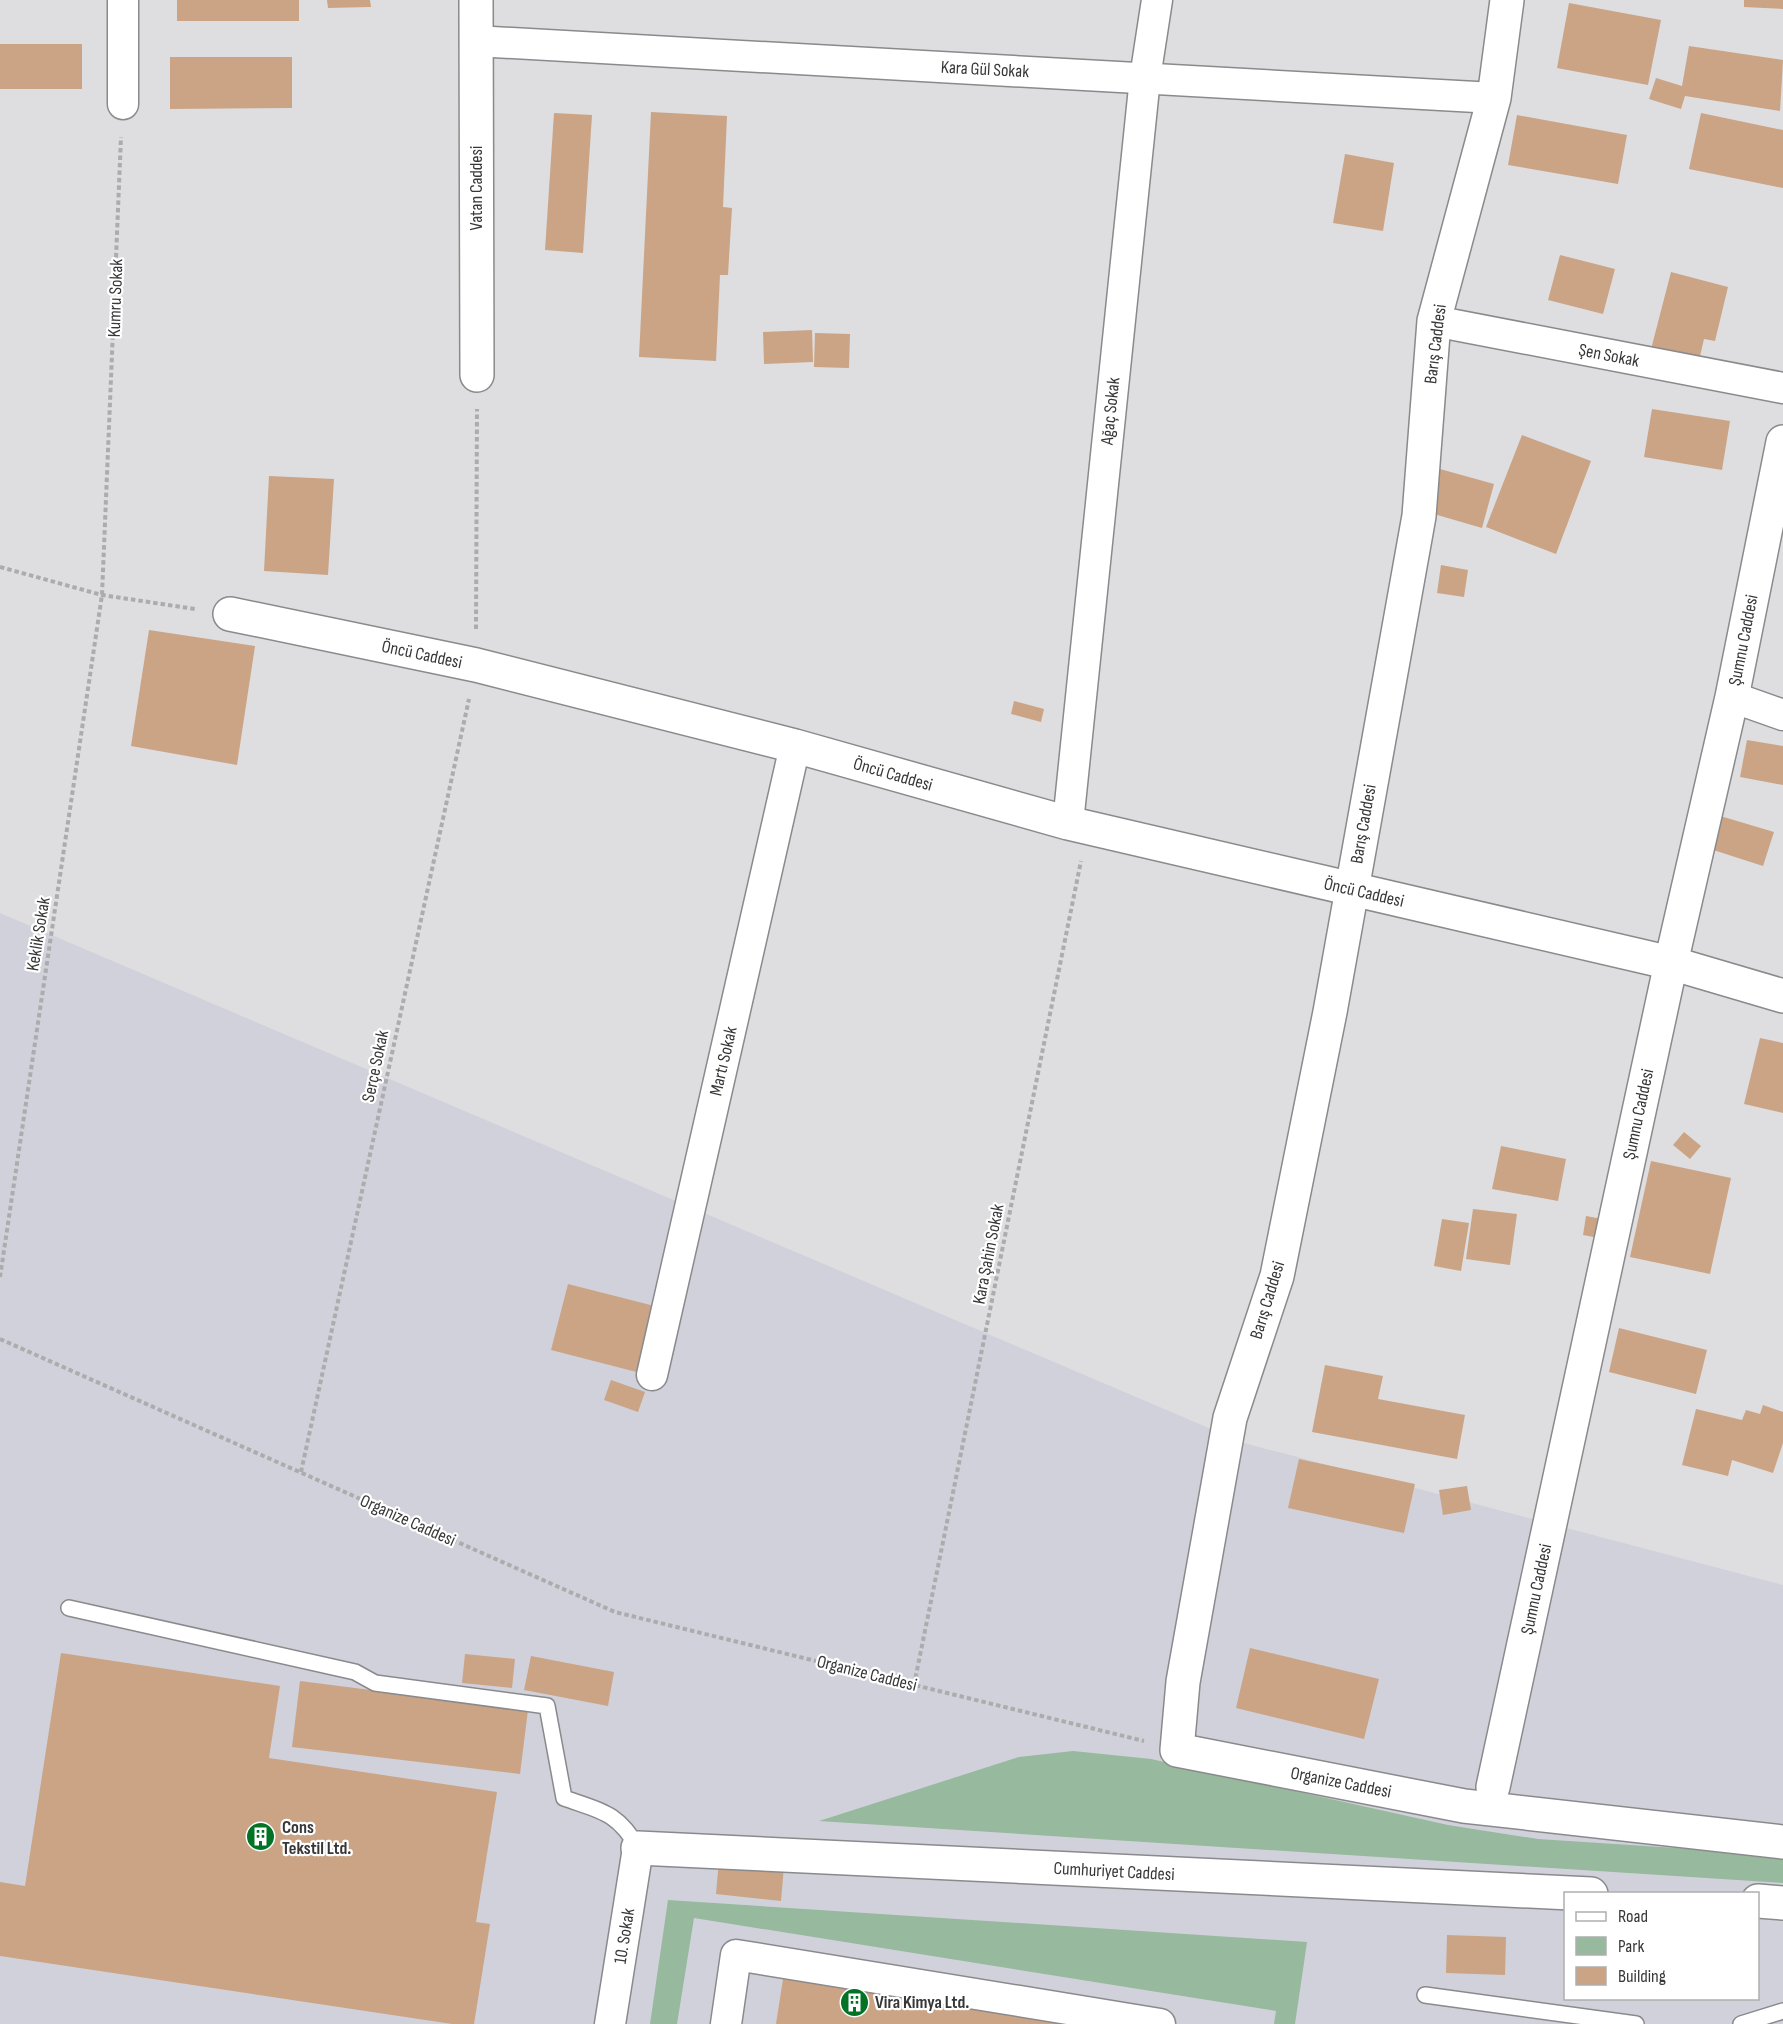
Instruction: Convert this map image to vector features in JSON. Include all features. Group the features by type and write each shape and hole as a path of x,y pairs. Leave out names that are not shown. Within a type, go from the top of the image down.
{"street":[{"path":"123,0 123,104"},
{"name":"Vatan Caddesi","path":"476,0 477,375"},
{"name":"Ağaç Sokak","path":"1078,826 1145,78 1157,0"},
{"name":"Barış Caddesi","path":"1177,1750 1183,1682 1230,1418 1277,1276 1330,1012 1419,516 1434,321 1494,98 1507,0"},
{"name":"Kara Gül Sokak","path":"475,41 1494,98"},
{"name":"Şen Sokak","path":"1434,321 1783,388"},
{"name":"Şumnu Caddesi","path":"1493,1786 1671,963 1732,697 1783,442"},
{"name":"Öncü Caddesi","path":"230,614 476,665 795,746 1078,826 1671,963 1783,996"},
{"path":"1732,697 1783,715"},
{"name":"Martı Sokak","path":"652,1376 795,746"},
{"name":"Organize Caddesi","path":"1177,1750 1464,1806 1783,1842"},
{"name":"Cumhuriyet Caddesi","path":"638,1848 1570,1892"},
{"name":"10. Sokak","path":"610,2024 638,1848"},
{"path":"1759,1901 1783,1903"},
{"path":"726,2024 736,1955 1160,2024"}],"lane":[{"path":"69,1608 355,1672 375,1683 547,1706 564,1798 610,1814 628,1831 638,1848"},
{"path":"1425,1995 1636,2024"},
{"path":"1741,2024 1783,2011"}],"path":[{"name":"Kumru Sokak","path":"102,595 123,104"},
{"name":"Serçe Sokak","path":"301,1472 476,665 477,375"},
{"path":"0,567 102,595 230,614"},
{"name":"Keklik Sokak","path":"0,1277 102,595"},
{"name":"Kara Şahin Sokak","path":"914,1685 1078,826"},
{"name":"Organize Caddesi","path":"0,1339 615,1612 1177,1750"}],"shaded area":[{"path":"0,913 1244,1443 1783,1585 1783,2024 0,2024"}],"green space":[{"path":"1073,1751 1151,1759 1448,1825 1538,1839 1783,1855 1783,1883 819,1821 1019,1757"},
{"path":"668,1900 1307,1942 1295,2024 1274,2024 1276,2011 694,1918 677,2024 650,2024"}],"building":[{"path":"177,0 299,0 299,21 177,21"},
{"path":"327,0 370,0 371,7 328,8"},
{"path":"1744,0 1783,0 1783,9 1744,7"},
{"path":"1569,3 1661,20 1648,85 1557,68"},
{"path":"0,44 82,44 82,89 0,89"},
{"path":"1689,46 1783,60 1780,111 1685,96 1681,109 1649,99 1656,78 1682,86"},
{"path":"170,57 292,57 292,108 170,109"},
{"path":"651,112 727,116 723,207 732,208 728,275 720,275 716,361 639,357"},
{"path":"554,113 592,115 583,253 545,250"},
{"path":"1701,113 1783,130 1783,188 1689,169"},
{"path":"1517,115 1627,135 1618,184 1508,165"},
{"path":"1345,154 1394,163 1383,231 1333,223"},
{"path":"1560,255 1615,269 1603,314 1548,300"},
{"path":"1671,272 1728,287 1715,341 1704,339 1697,369 1649,357"},
{"path":"812,330 813,362 764,364 763,332"},
{"path":"815,333 850,334 849,368 814,367"},
{"path":"1652,409 1730,421 1722,470 1644,457"},
{"path":"1522,435 1591,461 1556,554 1486,527"},
{"path":"1440,469 1494,484 1482,528 1427,512"},
{"path":"269,476 334,479 328,575 264,571"},
{"path":"1441,565 1468,570 1464,597 1437,593"},
{"path":"149,630 255,646 237,765 131,746"},
{"path":"1014,701 1044,709 1041,722 1011,714"},
{"path":"1747,740 1783,746 1783,785 1740,777"},
{"path":"1717,815 1774,832 1763,866 1707,848"},
{"path":"1760,1038 1783,1043 1783,1113 1744,1104"},
{"path":"1684,1132 1701,1146 1690,1159 1673,1145"},
{"path":"1501,1146 1566,1159 1558,1201 1492,1189"},
{"path":"1651,1161 1731,1178 1710,1274 1630,1257"},
{"path":"1473,1209 1517,1214 1510,1265 1466,1259"},
{"path":"1586,1216 1619,1222 1615,1241 1583,1235"},
{"path":"1442,1219 1469,1223 1461,1271 1434,1266"},
{"path":"568,1284 674,1311 656,1377 551,1350"},
{"path":"1619,1328 1707,1350 1696,1394 1609,1372"},
{"path":"1325,1365 1383,1376 1378,1399 1465,1415 1457,1459 1312,1432"},
{"path":"611,1380 645,1392 638,1412 604,1400"},
{"path":"1763,1405 1783,1412 1783,1443 1773,1473 1732,1460 1728,1476 1682,1465 1696,1409 1742,1420 1746,1410 1760,1414"},
{"path":"1299,1459 1415,1484 1404,1533 1288,1508"},
{"path":"1467,1486 1471,1510 1443,1515 1439,1490"},
{"path":"1250,1648 1379,1679 1364,1739 1236,1708"},
{"name":"Cons Tekstil Ltd.","path":"61,1653 280,1686 269,1758 497,1792 476,1922 490,1924 474,2024 452,2024 0,1956 0,1882 25,1886"},
{"path":"465,1654 515,1659 512,1688 462,1683"},
{"path":"531,1656 614,1672 608,1706 524,1690"},
{"path":"300,1681 528,1710 520,1774 292,1747"},
{"path":"719,1860 784,1866 781,1901 716,1894"},
{"path":"1447,1935 1506,1937 1505,1975 1446,1973"},
{"name":"Vira Kimya Ltd.","path":"783,1979 1065,2023 776,2024"}],"place":[{"name":"Cons Tekstil Ltd.","path":"261,1837"},
{"name":"Vira Kimya Ltd.","path":"854,2002"}]}
